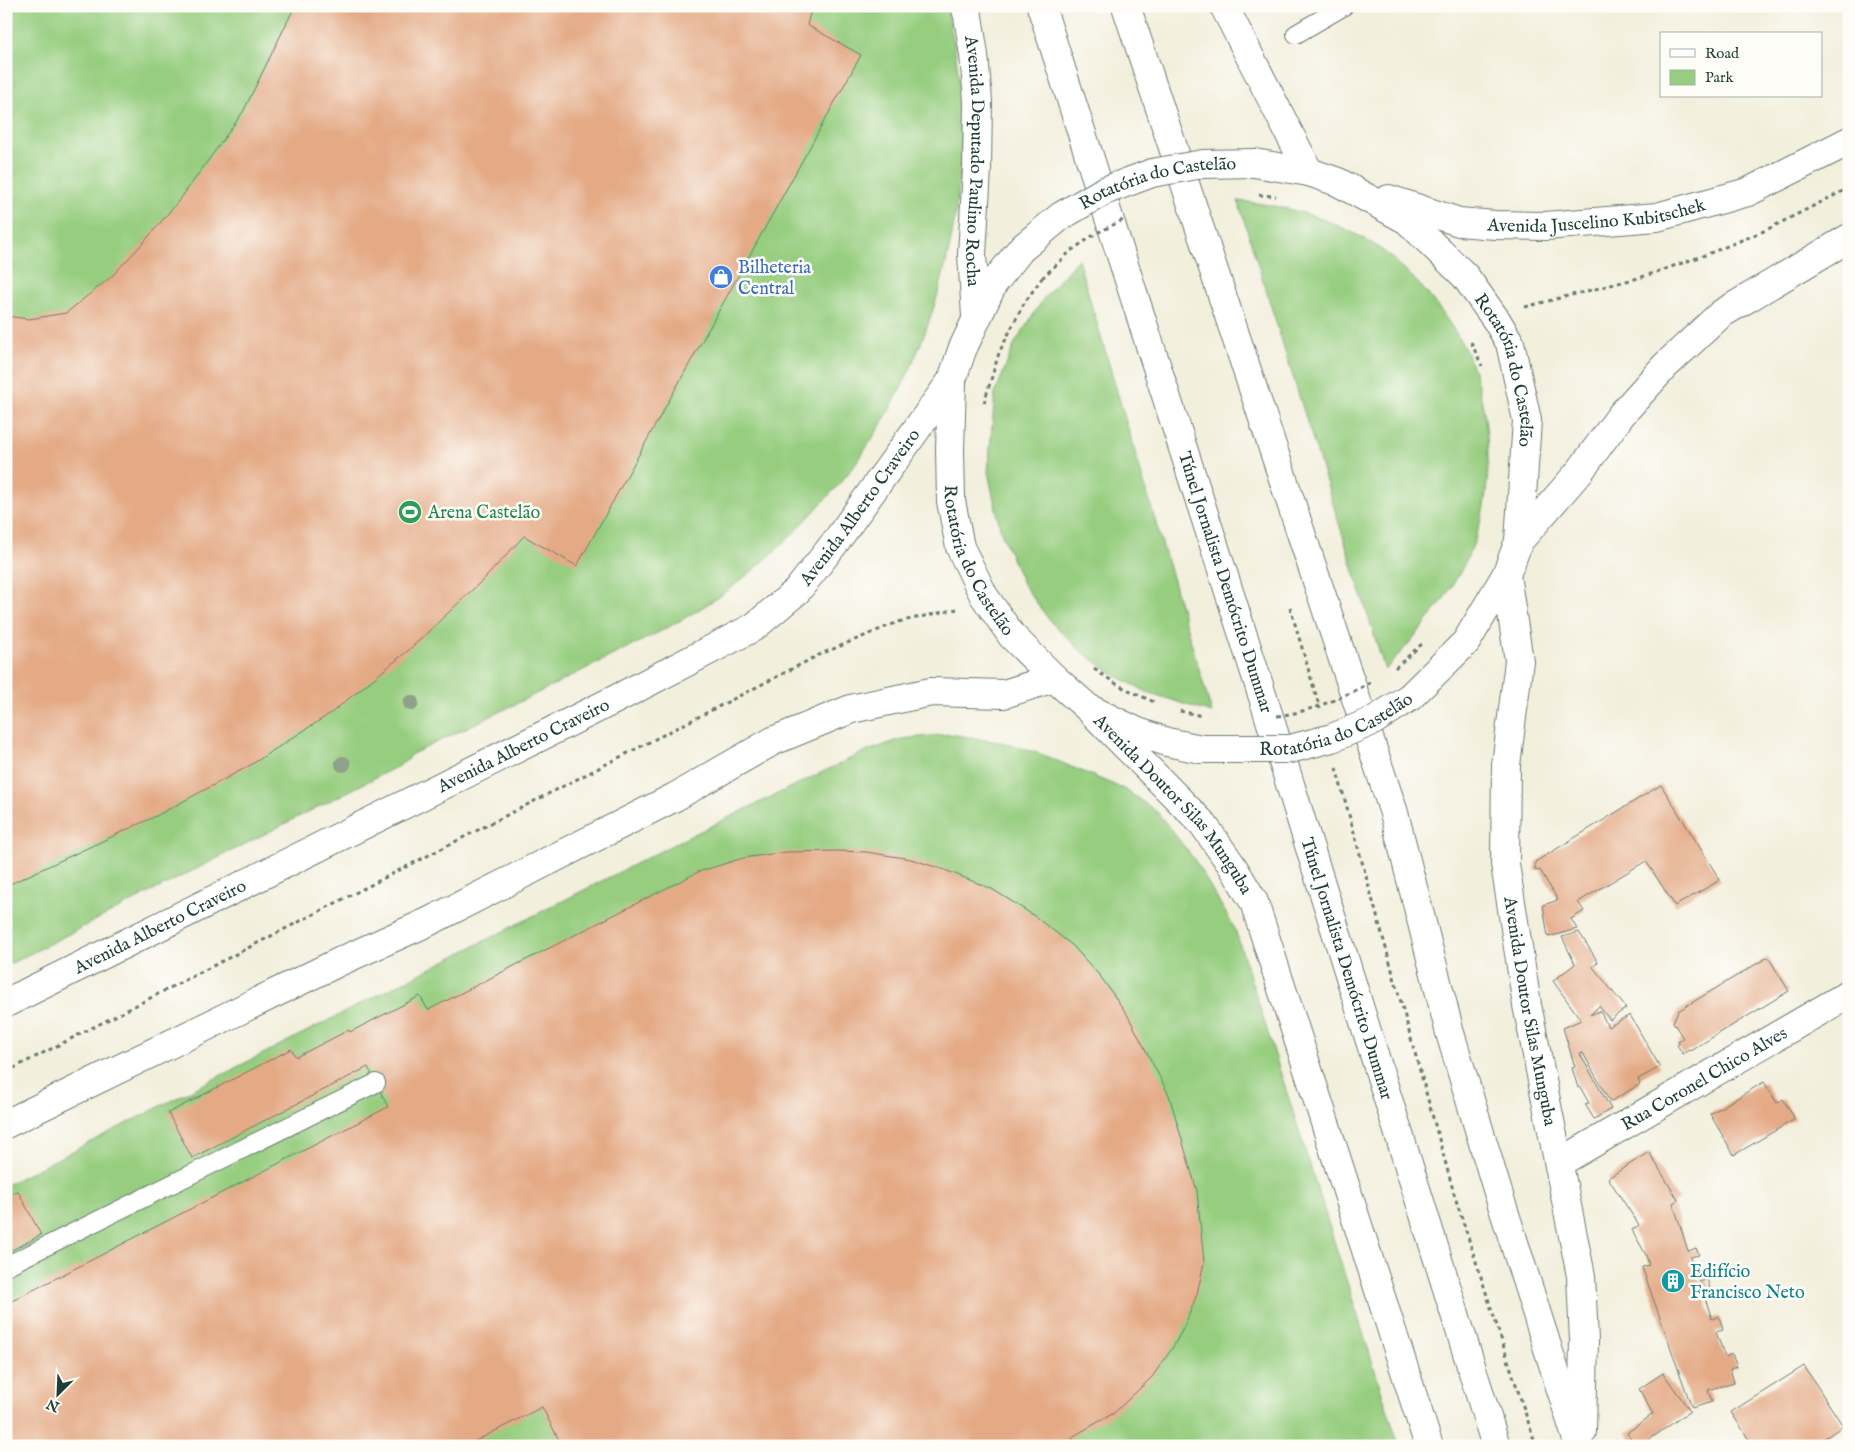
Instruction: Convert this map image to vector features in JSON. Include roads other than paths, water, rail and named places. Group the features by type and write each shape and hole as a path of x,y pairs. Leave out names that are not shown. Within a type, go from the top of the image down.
{"main road":[{"name":"Avenida Deputado Paulino Rocha","path":"965,6 974,55 978,101 977,169 972,254 976,317"},
{"name":"Túnel Jornalista Demócrito Dummar","path":"1041,6 1266,707 1496,1446"},
{"path":"1126,6 1394,813 1450,1033 1496,1186 1580,1446"},
{"path":"1224,6 1309,172"},
{"name":"Avenida Juscelino Kubitschek","path":"1338,182 1459,222 1546,226 1594,223 1657,217 1748,192 1849,141"},
{"name":"Rotatória do Castelão","path":"1254,163 1309,172 1338,182 1408,220 1465,276 1510,343 1527,420 1519,541 1506,575 1466,642 1410,697 1373,721 1332,738 1290,749 1201,748 1167,742 1138,732 1088,708 1054,678 1012,636 984,596 960,546 951,501 952,380 962,350 992,284 1021,249 1060,216 1104,191 1152,173 1203,164 1254,163"},
{"path":"1519,541 1580,471 1621,415 1665,366 1721,314 1849,238"},
{"name":"Avenida Alberto Craveiro","path":"6,1003 618,698 754,627 797,591 837,540 952,380"},
{"name":"Avenida Doutor Silas Munguba","path":"1506,575 1519,661 1506,765 1506,864 1527,1005 1581,1276 1584,1341 1580,1446"},
{"path":"6,1124 341,961 428,922 675,796 773,741 851,709 931,692 1004,694 1054,678"},
{"name":"Avenida Doutor Silas Munguba","path":"1088,708 1203,824 1233,867 1254,902 1429,1446"},
{"name":"Rua Coronel Chico Alves","path":"1558,1163 1849,994"}],"lane":[{"path":"1296,34 1344,6"},
{"path":"6,1266 376,1083"}],"place":[{"name":"Bilheteria Central","path":"721,277"},
{"name":"Arena Castelão","path":"410,512"},
{"name":"Edifício Francisco Neto","path":"1673,1281"}]}
